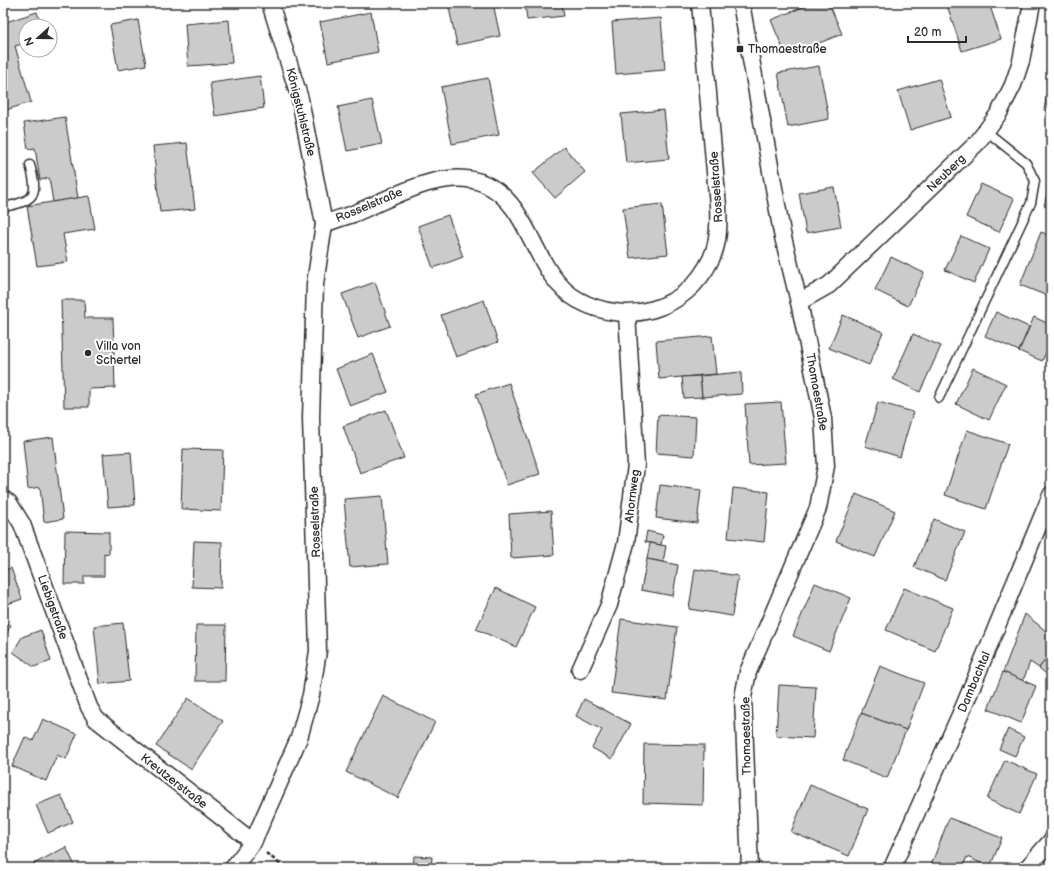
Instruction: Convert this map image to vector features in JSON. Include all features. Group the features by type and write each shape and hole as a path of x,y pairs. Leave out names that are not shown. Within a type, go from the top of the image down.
{"street":[{"name":"Königstuhlstraße","path":"270,3 300,99 324,224"},
{"name":"Rosselstraße","path":"233,868 253,842 299,738 311,695 318,651 312,418 314,284 324,224 353,214 397,193 418,186 464,178 485,183 503,195 517,212 542,260 556,282 577,299 600,310 627,314 653,310 678,299 698,281 712,259 719,232 700,3"},
{"name":"Thomaestraße","path":"741,3 782,233 800,302 823,418 826,466 818,508 748,672 743,697 750,868"},
{"name":"Neuberg","path":"800,302 829,285 977,143 999,113 1013,85 1021,61 1032,3"},
{"name":"Ahornweg","path":"580,670 609,605 626,543 636,465 627,314"},
{"name":"Dambachtal","path":"892,868 964,706 1051,495"},
{"name":"Liebigstraße","path":"3,499 9,503 22,524 89,707 96,719"},
{"name":"Kreutzerstraße","path":"96,719 253,842"},
{"path":"1027,868 1051,841"}],"lane":[{"path":"939,398 1031,203 1035,181 1026,163 986,131"},
{"path":"3,207 22,204 32,197 35,184 30,165"}],"path":[{"path":"253,842 285,868"}],"building":[{"path":"448,3 493,3 500,36 457,45"},
{"path":"525,3 562,3 564,16 527,20"},
{"path":"813,3 829,3 842,34 786,56 771,20"},
{"path":"955,3 989,3 1001,39 962,51 947,5"},
{"path":"37,12 39,18 18,18"},
{"path":"371,12 378,52 328,62 320,22"},
{"path":"18,18 18,45 15,46 31,102 3,111 3,23"},
{"path":"661,18 665,70 616,74 612,22"},
{"path":"138,20 146,65 118,70 110,25"},
{"path":"229,20 232,63 188,66 185,24"},
{"path":"819,66 829,119 788,127 778,73"},
{"path":"1051,70 1051,111 1044,110"},
{"path":"260,76 264,108 215,116 210,83"},
{"path":"488,78 499,135 452,144 441,87"},
{"path":"939,79 951,117 910,130 898,91"},
{"path":"372,100 382,144 347,151 338,107"},
{"path":"664,110 669,159 626,163 621,114"},
{"path":"65,117 78,198 53,202 49,178 40,180 35,148 28,149 24,123"},
{"path":"187,143 195,209 160,212 153,146"},
{"path":"564,147 585,172 555,198 533,173"},
{"path":"1051,178 1051,208 1044,206"},
{"path":"981,184 1014,199 999,232 966,217"},
{"path":"834,187 841,227 806,233 799,193"},
{"path":"89,196 95,229 63,234 68,262 37,266 27,206"},
{"path":"662,204 668,254 630,258 623,208"},
{"path":"448,215 463,257 433,268 418,226"},
{"path":"1041,232 1051,236 1050,297 1020,285"},
{"path":"961,236 989,249 974,283 945,270"},
{"path":"891,257 924,273 908,306 875,290"},
{"path":"375,282 390,326 358,338 342,294"},
{"name":"Villa von Schertel","path":"61,300 84,300 85,318 113,318 115,388 89,389 89,407 64,407"},
{"path":"484,300 498,342 456,357 441,315"},
{"path":"996,312 1029,327 1019,351 985,336"},
{"path":"843,315 883,332 869,365 829,348"},
{"path":"1034,317 1051,325 1051,342 1042,361 1019,351"},
{"path":"913,334 941,346 920,392 893,379"},
{"path":"712,336 716,374 659,379 656,341"},
{"path":"373,354 388,392 350,406 336,369"},
{"path":"973,368 1006,384 989,420 956,404"},
{"path":"741,372 742,394 702,397 700,376"},
{"path":"700,376 702,397 684,398 682,377"},
{"path":"509,383 540,474 507,485 476,394"},
{"path":"781,402 786,463 749,465 745,404"},
{"path":"878,402 913,412 900,457 865,446"},
{"path":"386,410 404,458 360,473 343,426"},
{"path":"658,415 696,417 694,456 656,453"},
{"path":"967,430 1008,444 986,509 945,495"},
{"path":"53,437 63,519 44,522 40,487 28,489 23,441"},
{"path":"183,449 223,450 221,511 181,509"},
{"path":"131,452 135,505 108,507 103,454"},
{"path":"660,485 701,490 697,523 656,518"},
{"path":"733,488 769,492 764,542 728,538"},
{"path":"856,494 895,511 875,557 836,541"},
{"path":"382,496 388,564 350,567 344,499"},
{"path":"551,511 554,555 511,558 509,514"},
{"path":"934,519 965,532 945,580 914,567"},
{"path":"65,531 109,532 109,554 104,553 104,576 84,576 84,584 64,584"},
{"path":"647,531 663,535 661,545 645,542"},
{"path":"194,541 222,542 221,588 192,587"},
{"path":"650,543 666,546 663,562 647,559"},
{"path":"647,559 678,565 673,596 641,590"},
{"path":"11,568 22,599 5,605 3,604 3,571"},
{"path":"695,569 738,576 732,616 689,609"},
{"path":"815,583 851,598 829,651 793,636"},
{"path":"496,588 535,607 516,647 476,629"},
{"path":"904,588 953,608 935,651 886,630"},
{"path":"1025,614 1051,635 1051,653 1039,668 1030,662 1023,681 1003,672"},
{"path":"621,619 677,627 667,700 611,693"},
{"path":"3,620 11,625 3,639"},
{"path":"123,623 129,681 100,684 94,626"},
{"path":"196,625 226,625 225,681 195,681"},
{"path":"41,630 51,661 34,667 13,652 22,637"},
{"path":"1051,653 1051,678 1039,668"},
{"path":"880,666 924,683 906,730 861,713"},
{"path":"1003,672 1036,686 1021,723 988,709"},
{"path":"779,685 816,687 813,738 776,736"},
{"path":"383,696 435,722 398,798 346,772"},
{"path":"188,698 223,721 191,769 156,746"},
{"path":"584,699 631,724 612,759 592,748 602,730 576,716"},
{"path":"861,713 906,730 887,778 843,760"},
{"path":"43,719 77,734 66,759 57,755 46,781 12,766 25,737 33,741"},
{"path":"1008,729 1024,737 1015,756 999,749"},
{"path":"644,744 704,745 703,805 643,803"},
{"path":"1005,760 1037,774 1019,814 987,799"},
{"path":"810,785 868,809 849,856 791,832"},
{"path":"61,795 73,822 48,833 36,805"},
{"path":"949,818 1002,838 990,867 967,857 962,868 930,868"},
{"path":"66,847 76,868 26,868"},
{"path":"414,856 432,857 431,868 413,868"}],"place":[{"name":"Thomaestraße","path":"740,49"},
{"name":"Villa von Schertel","path":"88,353"}]}
